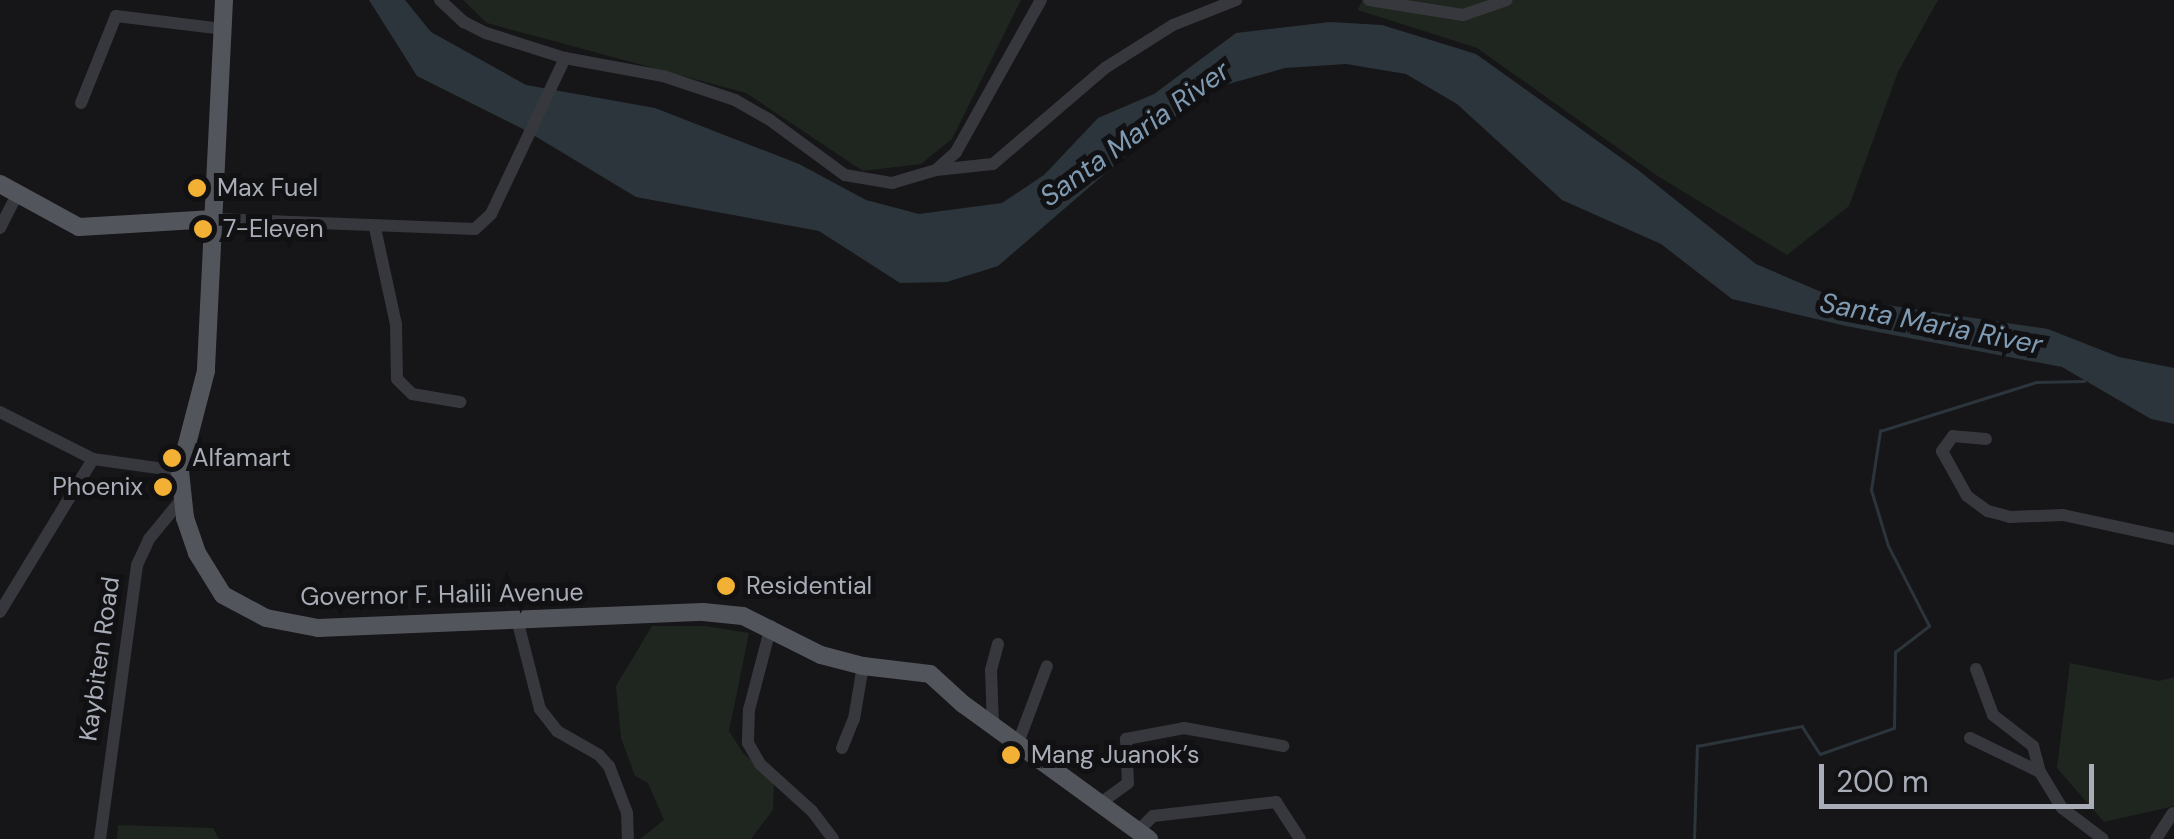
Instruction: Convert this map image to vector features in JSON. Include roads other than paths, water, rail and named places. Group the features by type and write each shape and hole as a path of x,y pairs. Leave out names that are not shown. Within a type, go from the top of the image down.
{"main road":[{"name":"Governor F. Halili Avenue","path":"224,0 206,371 180,471 181,500 197,553 223,596 266,618 318,628 703,612 743,616 771,626 821,655 863,666 930,674 1018,744 1144,835"},
{"path":"0,184 79,227 96,229 151,221 214,219"}],"street":[{"path":"440,0 464,22 486,34 565,58 663,76 735,100 855,178 892,183 936,170 993,164 1105,68 1173,25 1236,0"},
{"path":"936,170 956,152 1041,0"},
{"path":"1369,0 1463,15 1508,0"},
{"path":"81,103 116,16 224,29"},
{"path":"214,219 475,229 491,214 565,58"},
{"path":"0,228 18,194"},
{"path":"374,228 396,324 396,379 412,394 460,402"},
{"path":"0,412 93,459 180,471"},
{"path":"1986,439 1953,436 1942,451 1968,496 1988,511 2010,516 2063,515 2174,539"},
{"path":"0,612 93,459"},
{"name":"Kaybiten Road","path":"100,839 136,565 149,539 181,500"},
{"path":"0,576 18,578"},
{"path":"517,620 540,709 557,732 599,754 608,766 627,813 628,839"},
{"path":"771,626 758,688 749,710 748,743 760,764 812,811 833,839"},
{"path":"993,725 990,670 998,644"},
{"path":"842,748 854,719 863,666"},
{"path":"1018,744 1047,666"},
{"path":"1976,669 1993,715 2033,746 2040,772 2062,808 2103,839"},
{"path":"1102,802 1128,783 1126,739 1184,728 1283,746"},
{"path":"1970,738 2040,772"},
{"path":"1144,835 1153,816 1276,802 1300,839"},
{"path":"2156,839 2173,812"}],"water":[{"name":"Santa Maria River","path":"369,0 405,0 431,32 526,85 655,108 799,164 866,200 919,214 1002,203 1044,175 1098,118 1154,94 1236,33 1330,22 1382,25 1476,54 1638,170 1756,264 1833,297 2048,329 2119,357 2174,368 2174,424 2151,419 2062,367 1846,326 1732,299 1661,244 1562,200 1457,104 1406,74 1346,64 1285,68 1214,88 1145,139 998,266 947,282 900,283 819,231 636,197 525,130 417,76"}],"waterway":[{"path":"1694,839 1697,746 1802,726 1820,754 1894,728 1895,652 1929,626 1888,546 1871,490 1880,431 2036,382 2084,381"}],"place":[{"name":"Max Fuel","path":"197,188"},
{"name":"7-Eleven","path":"203,229"},
{"name":"Alfamart","path":"172,458"},
{"name":"Phoenix","path":"163,487"},
{"name":"Residential","path":"726,586"},
{"name":"Mang Juanok’s","path":"1011,755"}]}
